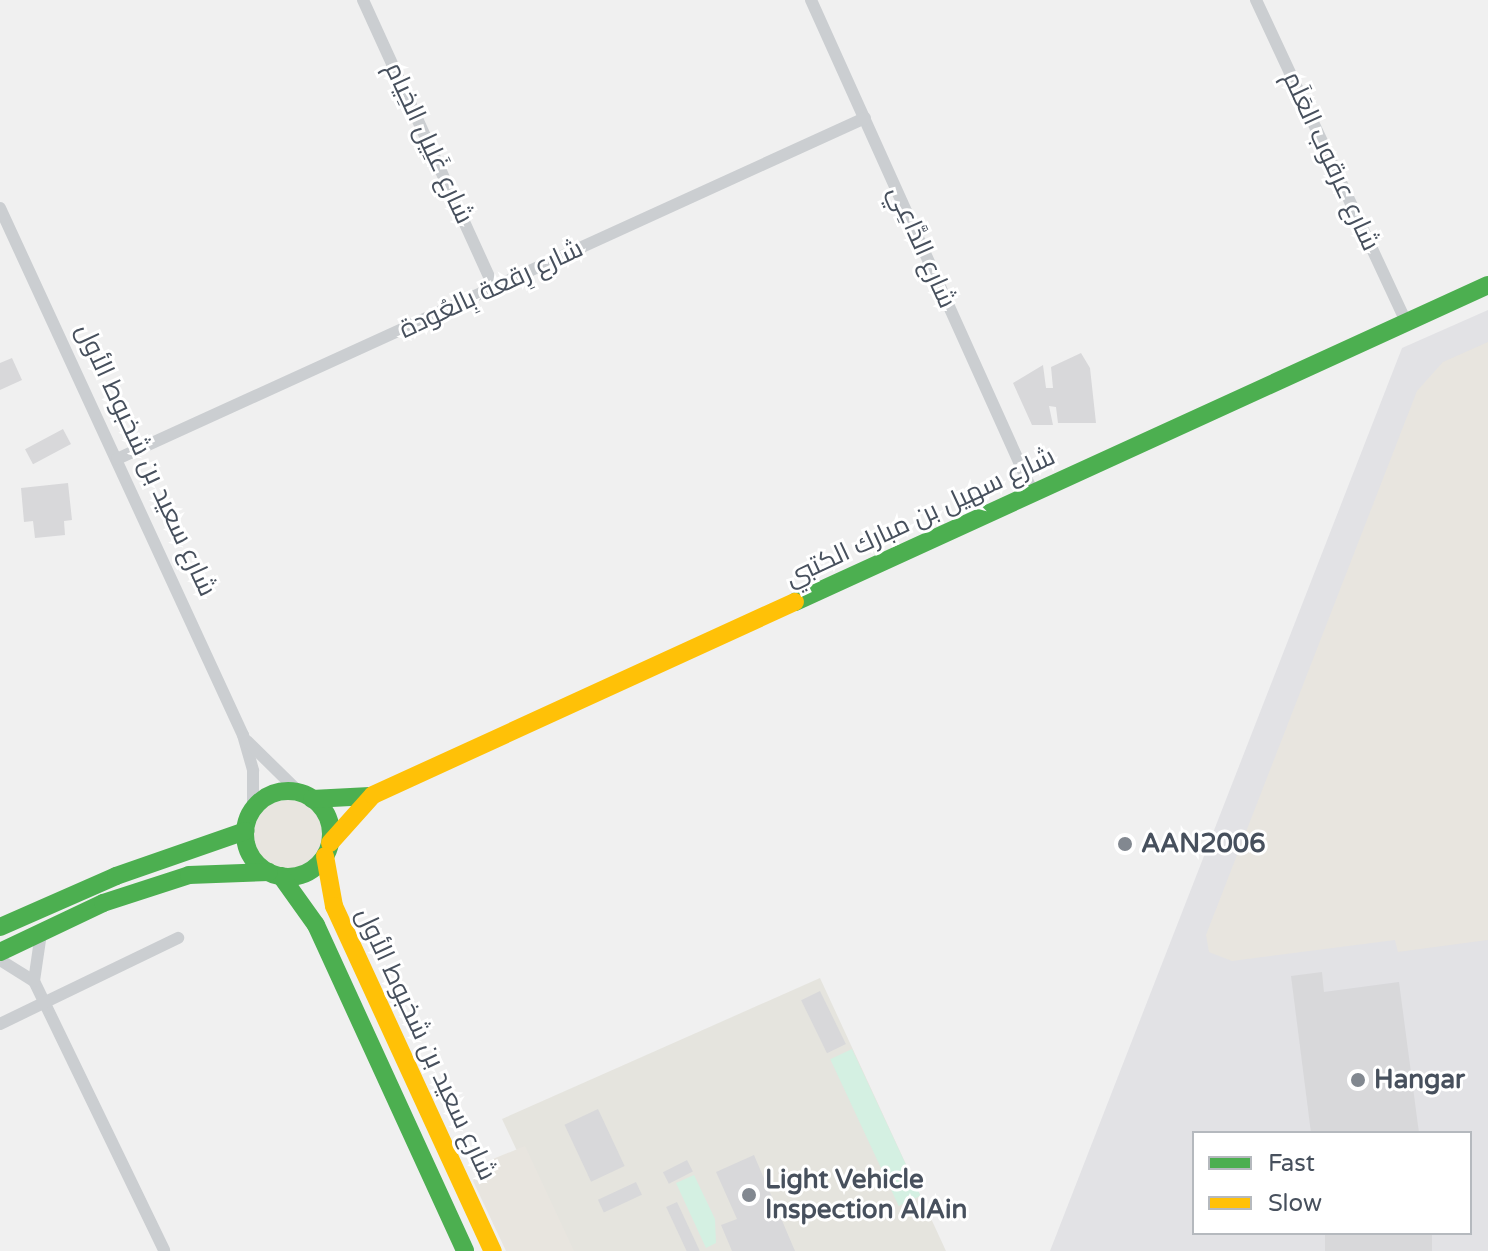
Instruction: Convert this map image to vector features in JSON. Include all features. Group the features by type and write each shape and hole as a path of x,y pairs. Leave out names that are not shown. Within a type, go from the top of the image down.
{"street":[{"name":"شارع غَلِيل الخِيام","path":"363,0 494,287"},
{"name":"شارع الدَّاعِي","path":"811,0 1033,493"},
{"name":"شارع عرقوب العَلَم","path":"1256,0 1406,322"},
{"name":"شارع رِقعة بِالعُودة","path":"117,459 865,118"},
{"name":"شارع سعيد بن شخبوط الأول","path":"0,208 243,735 253,771 253,807"},
{"name":"شارع سهيل بن مبارك الكتبي","path":"306,796 373,795 1488,285"},
{"name":"شارع سعيد بن شخبوط الأول","path":"243,735 306,796"},
{"path":"0,952 103,903 189,875 275,874 306,873 327,849 328,818 306,796 275,793 253,807 245,831 250,855 275,874"},
{"name":"شارع سهيل بن مبارك الكتبي","path":"327,849 373,795"},
{"path":"0,927 116,876 245,831"},
{"name":"شارع سعيد بن شخبوط الأول","path":"327,849 334,906 493,1251"},
{"name":"شارع سعيد بن شخبوط الأول","path":"275,874 316,925 465,1251"},
{"path":"34,981 41,933"},
{"path":"0,1024 178,938"},
{"path":"0,960 34,981 164,1250"}],"shaded area":[{"path":"1488,310 1488,1251 1050,1251 1402,348"},
{"path":"820,978 946,1251 564,1251 502,1119"}],"green space":[{"path":"852,1049 920,1196 899,1206 830,1059"},
{"path":"694,1175 715,1219 716,1243 706,1248 676,1183"}],"sand":[{"path":"1488,342 1488,940 1398,952 1395,940 1232,961 1209,952 1206,935 1417,391 1443,362"},
{"path":"288,800 312,810 322,834 312,858 288,868 264,858 254,834 264,810"},
{"path":"525,1146 574,1251 506,1251 473,1181 483,1163"}],"building":[{"path":"1081,353 1090,368 1096,423 1058,423 1056,407 1049,406 1053,425 1032,425 1013,383 1043,365 1046,388 1053,388 1051,367"},
{"path":"12,358 22,380 0,390 0,363"},
{"path":"63,429 71,444 33,464 25,449"},
{"path":"68,483 72,520 64,521 65,535 35,538 33,521 24,522 21,488"},
{"name":"Hangar","path":"1322,972 1324,992 1399,982 1419,1131 1311,1131 1291,976"},
{"path":"820,991 846,1044 827,1053 801,1000"},
{"path":"598,1109 625,1166 591,1182 564,1125"},
{"name":"Light Vehicle Inspection AlAin","path":"754,1155 795,1251 732,1251 721,1225 737,1219 716,1172"},
{"path":"687,1160 693,1172 669,1184 663,1172"},
{"path":"636,1182 642,1195 604,1212 598,1200"},
{"path":"677,1202 700,1251 687,1251 666,1207"},
{"path":"1325,1235 1432,1235 1432,1251 1325,1251"}],"traffic: fast":[{"path":"795,602 1488,285"},
{"path":"288,791 304,795 318,804 327,818 331,834 327,850 318,864 304,873 288,877 272,873 258,864 249,850 245,834 249,818 258,804 272,795 288,791"},
{"path":"312,799 370,796"},
{"path":"0,927 116,876 245,831"},
{"path":"0,952 103,903 189,875 269,872"},
{"path":"281,876 316,925 465,1251"}],"traffic: slow":[{"path":"330,843 373,795 795,602"},
{"path":"325,856 334,906 493,1251"}],"place":[{"name":"AAN2006","path":"1125,844"},
{"name":"Hangar","path":"1358,1080"},
{"name":"Light Vehicle Inspection AlAin","path":"749,1195"}]}
